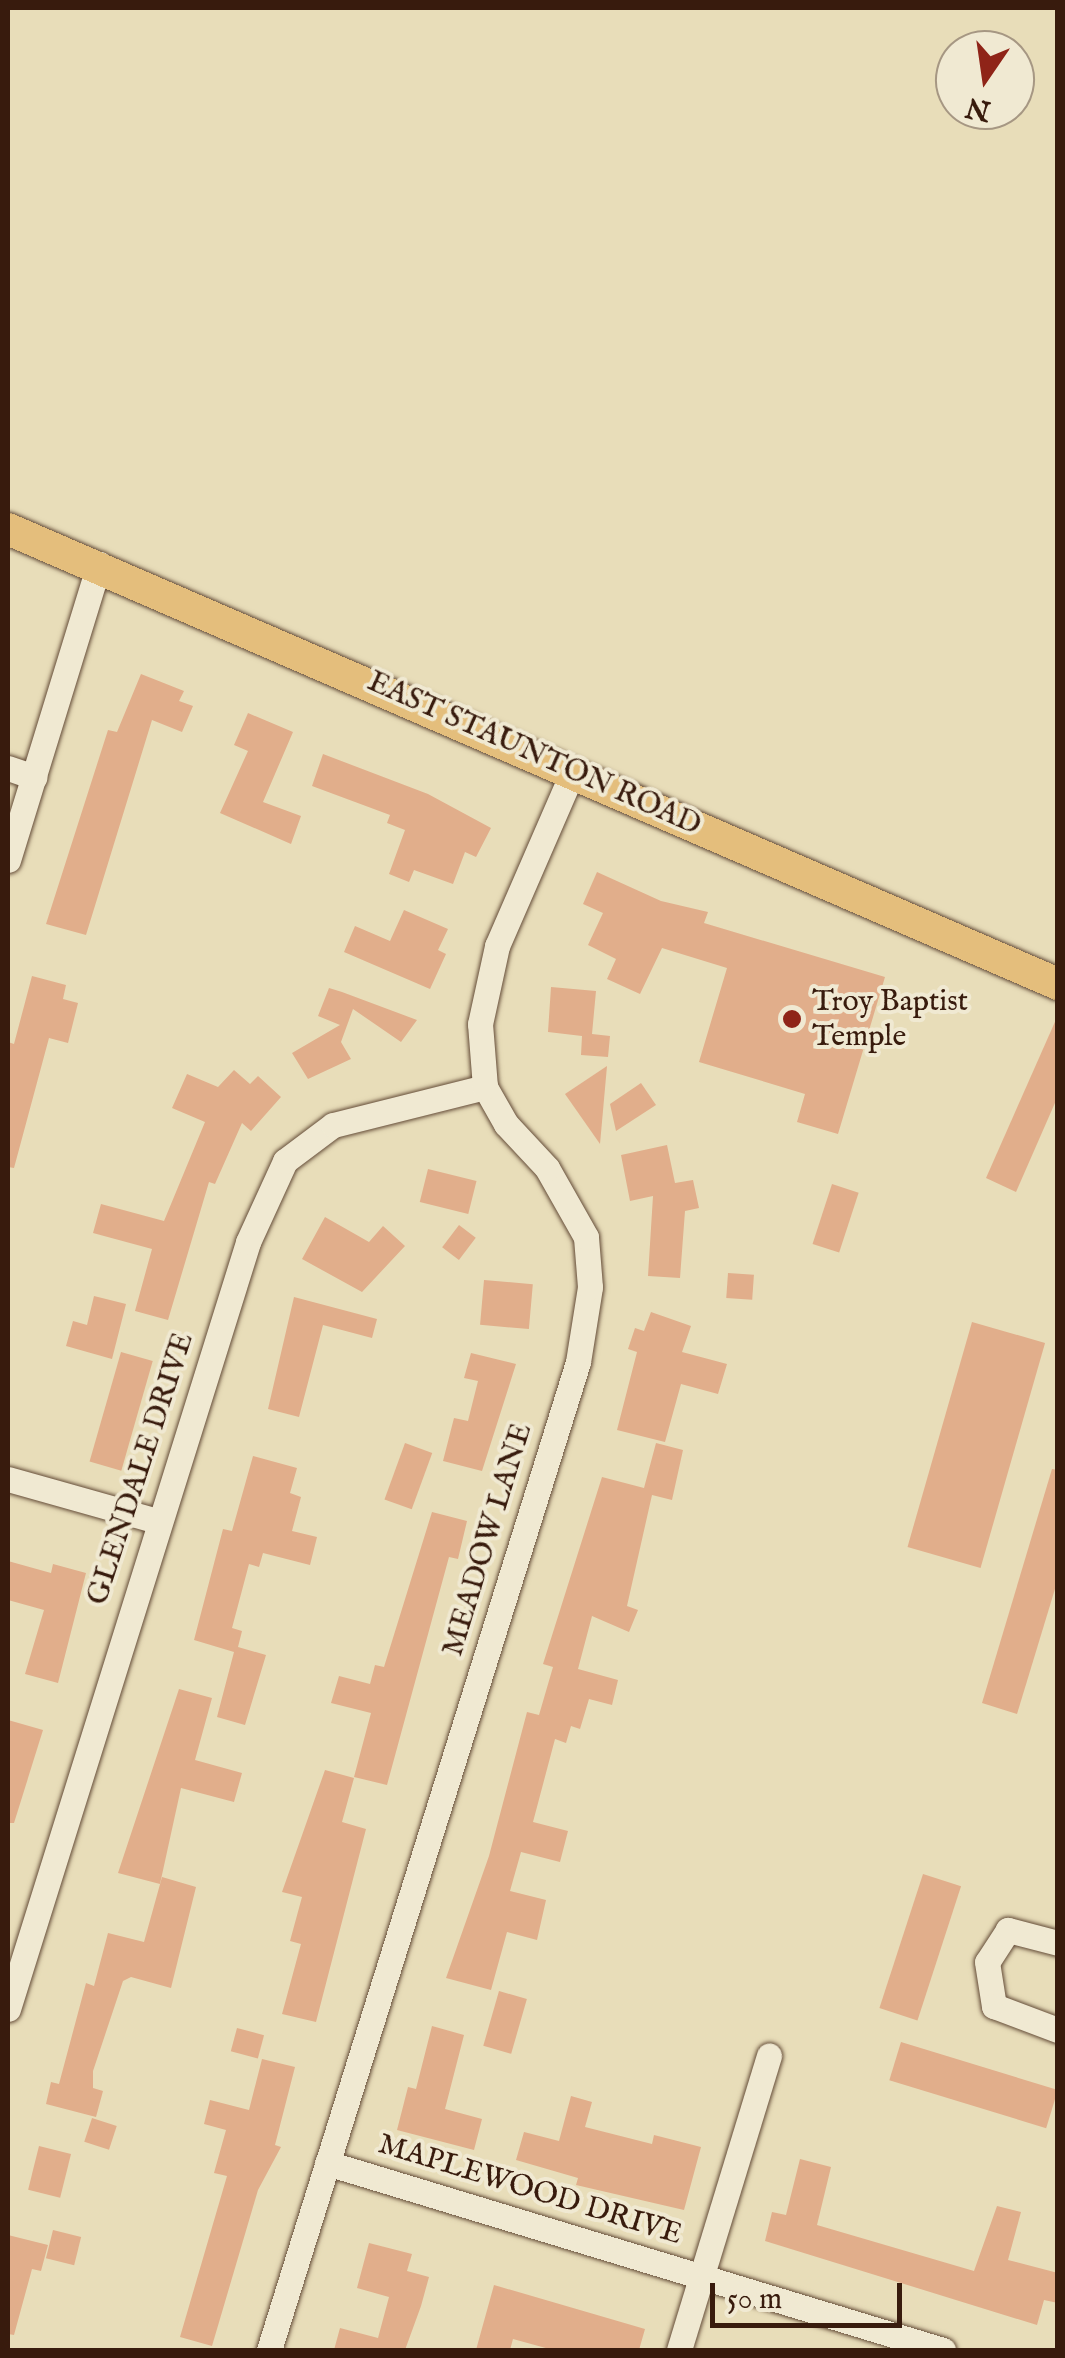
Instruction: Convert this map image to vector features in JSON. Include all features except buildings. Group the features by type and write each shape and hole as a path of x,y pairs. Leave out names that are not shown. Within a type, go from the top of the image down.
{"main road":[{"name":"EAST STAUNTON ROAD","path":"8,529 99,564 1058,984"}],"street":[{"path":"8,860 99,564"},
{"path":"8,768 34,777"},
{"path":"485,1087 480,1024 497,946 573,771"},
{"name":"GLENDALE DRIVE","path":"8,2009 157,1521 248,1242 285,1161 333,1126 485,1087"},
{"name":"MEADOW LANE","path":"269,2350 578,1362 590,1286 586,1237 568,1199 485,1087"},
{"path":"8,1479 157,1521"},
{"path":"1058,1943 1008,1930 987,1962 994,2006 1058,2030"},
{"path":"678,2350 769,2055"},
{"name":"MAPLEWOOD DRIVE","path":"327,2163 943,2350"}],"place":[{"name":"Troy Baptist Temple","path":"792,1019"}]}
